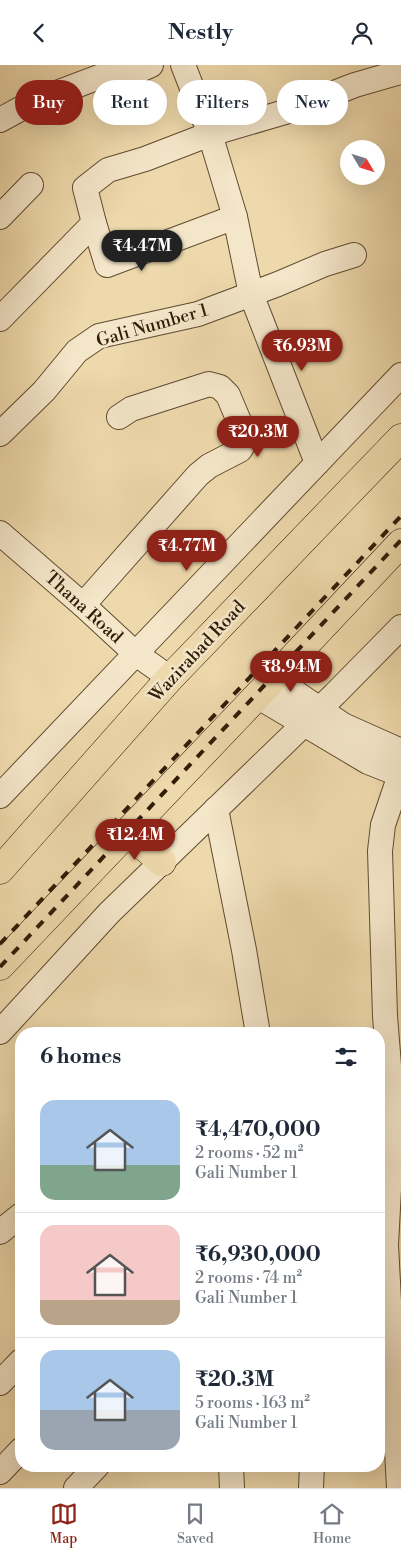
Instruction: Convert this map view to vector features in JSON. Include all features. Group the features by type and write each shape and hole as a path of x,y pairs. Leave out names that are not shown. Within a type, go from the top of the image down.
{"main road":[{"name":"Wazirabad Road","path":"0,870 170,678 401,438"},
{"path":"0,966 401,543"},
{"path":"127,832 162,862"}],"street":[{"path":"0,120 33,102 112,72 124,77 151,65"},
{"path":"182,65 210,134 235,217 251,294 317,463"},
{"path":"235,217 107,265 85,188 108,171 210,134 286,112 355,85 400,71"},
{"path":"0,217 31,185"},
{"path":"0,319 94,223"},
{"name":"Gali Number 1","path":"0,434 44,391 77,351 99,336 198,314 325,264 354,255"},
{"path":"0,796 401,375"},
{"path":"83,605 198,475 209,466 240,450 244,443 244,433 228,395 220,387 209,384 131,409 119,417"},
{"name":"Thana Road","path":"0,533 136,654 170,678"},
{"path":"0,1032 109,913 401,627"},
{"path":"266,687 311,716 368,761 401,774 383,825 380,851 385,1016 393,1115 386,1245 398,1398 400,1484"},
{"path":"311,716 343,725 401,751"},
{"path":"216,809 244,950 257,1027"},
{"path":"0,1232 15,1220"},
{"path":"0,1383 15,1367"},
{"path":"0,1472 15,1456"},
{"path":"76,1488 91,1472"},
{"path":"231,1472 232,1488"},
{"path":"311,1488 312,1472"}],"railway":[{"path":"0,944 401,516"},
{"path":"0,967 401,540"}]}
